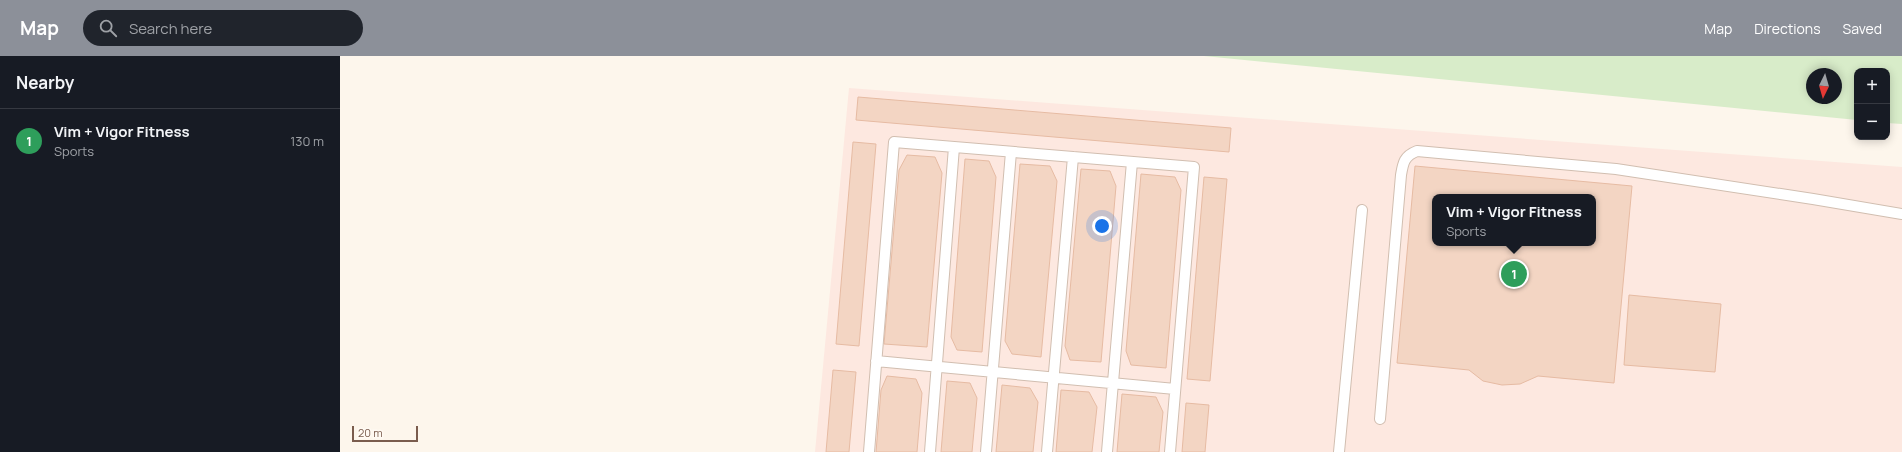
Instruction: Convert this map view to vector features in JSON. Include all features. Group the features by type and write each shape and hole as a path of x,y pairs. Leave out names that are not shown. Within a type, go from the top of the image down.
{"lane":[{"path":"868,452 894,142 1194,167 1170,452"},
{"path":"930,452 954,147"},
{"path":"986,452 1011,152"},
{"path":"1380,419 1401,175 1403,161 1410,154 1416,152 1616,169 1902,214"},
{"path":"1047,452 1073,157"},
{"path":"1107,452 1132,162"},
{"path":"1339,452 1362,210"},
{"path":"876,361 1175,389"}],"shaded area":[{"path":"849,88 1902,167 1902,452 815,452"}],"green space":[{"path":"1204,56 1902,56 1902,124 1890,123 1890,68 1854,68 1854,120"}],"building":[{"path":"858,97 1231,128 1229,152 856,120"},
{"path":"853,142 876,144 859,346 836,344"},
{"path":"907,155 935,157 942,173 927,347 884,344 899,170"},
{"path":"965,159 989,161 996,177 982,352 957,350 951,337"},
{"path":"1020,164 1050,166 1057,181 1041,357 1012,354 1005,341"},
{"path":"1415,166 1632,186 1614,383 1538,376 1520,384 1502,385 1483,381 1469,370 1397,363"},
{"path":"1081,169 1110,171 1116,186 1101,362 1070,360 1065,346"},
{"path":"1141,174 1175,177 1181,190 1166,368 1131,365 1126,351"},
{"path":"1204,177 1227,179 1210,381 1187,379"},
{"path":"1629,295 1721,304 1715,372 1624,365"},
{"path":"833,370 856,372 849,452 826,452"},
{"path":"887,376 916,379 922,393 917,452 876,452 881,390"},
{"path":"947,381 970,383 977,398 972,452 941,452"},
{"path":"1002,385 1030,388 1038,402 1033,452 996,452"},
{"path":"1061,390 1089,392 1097,407 1092,452 1056,452"},
{"path":"1122,394 1156,397 1163,412 1159,452 1117,452"},
{"path":"1186,403 1209,405 1205,452 1182,452"}],"place":[{"name":"Vim + Vigor Fitness","path":"1514,274"}]}
